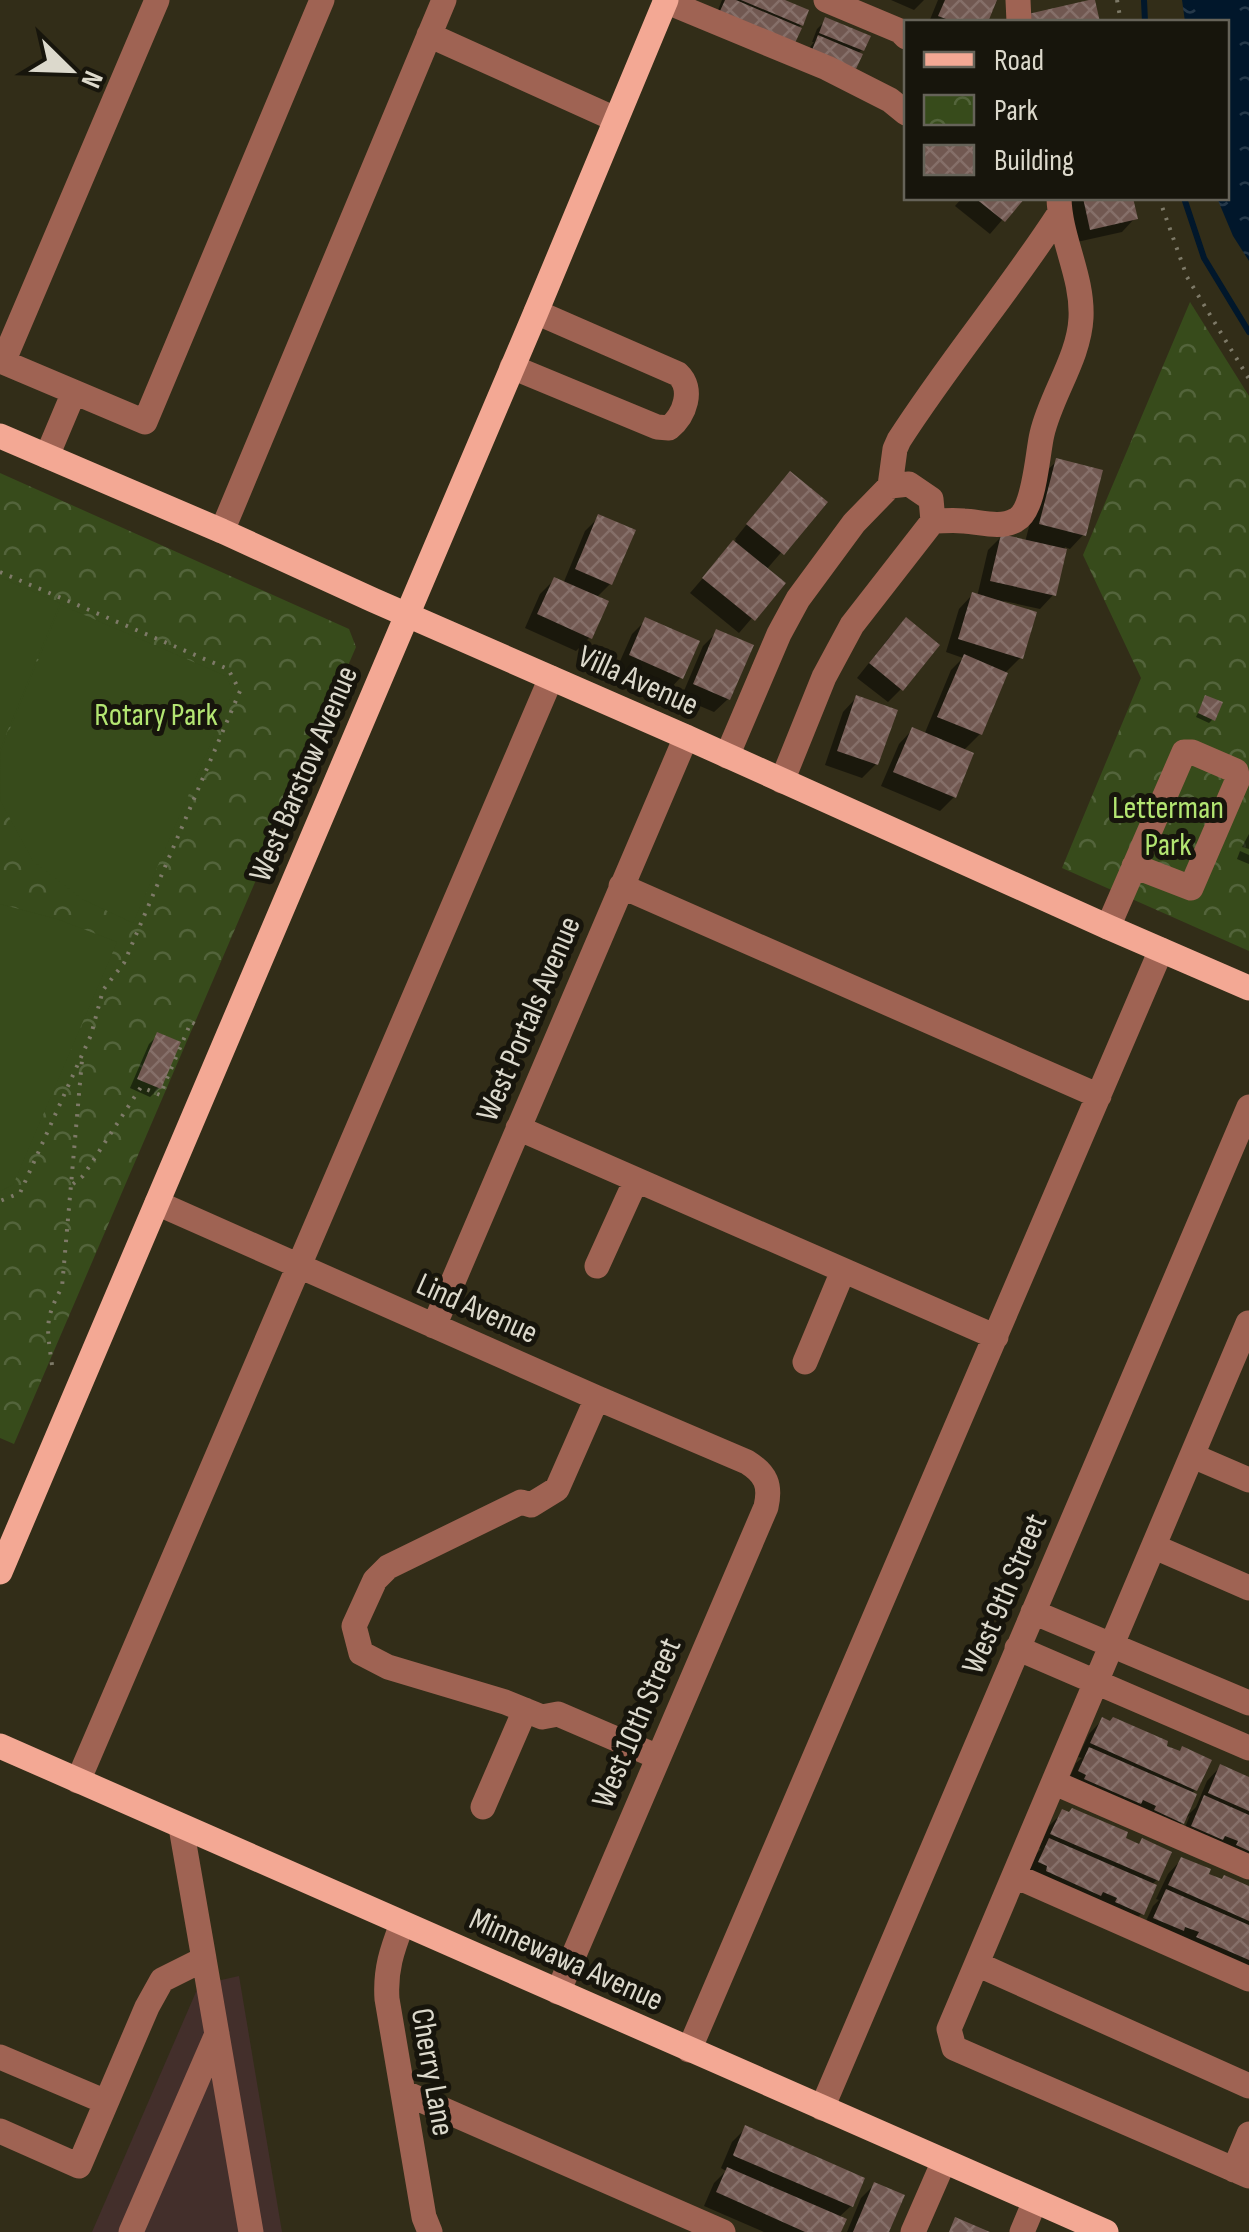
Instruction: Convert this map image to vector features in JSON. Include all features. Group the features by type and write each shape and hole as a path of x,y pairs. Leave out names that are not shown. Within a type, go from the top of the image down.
{"main road":[{"name":"West Barstow Avenue","path":"0,1572 665,0"},
{"name":"Villa Avenue","path":"0,436 1249,988"},
{"name":"Minnewawa Avenue","path":"0,1746 1106,2232"}],"street":[{"path":"157,0 3,362 145,422 322,0"},
{"path":"222,531 444,0"},
{"path":"665,0 827,68 890,100 904,111"},
{"path":"826,0 904,35"},
{"path":"429,35 615,119"},
{"path":"727,756 798,599 854,523 890,486 899,440 934,385 1036,250 1059,206"},
{"path":"933,520 1011,523 1022,516 1030,501 1048,410 1077,343 1081,320 1080,293 1059,206"},
{"path":"512,367 657,427 669,428 676,422 689,393 686,381 678,374 536,312"},
{"path":"46,456 74,392"},
{"path":"782,781 824,678 852,625 933,520 931,499 909,484 890,486"},
{"path":"78,1781 551,678"},
{"name":"West Portals Avenue","path":"434,1326 686,738"},
{"path":"1108,928 1134,866 1184,752 1236,771 1238,780 1191,888 1134,866"},
{"path":"621,886 1099,1096"},
{"path":"689,2050 1161,950"},
{"name":"West 9th Street","path":"822,2108 1249,1107"},
{"path":"518,1128 996,1337"},
{"path":"596,1266 636,1180"},
{"name":"Lind Avenue","path":"158,1203 748,1462 766,1479"},
{"path":"804,1362 843,1271"},
{"path":"1248,1323 950,2029 954,2048 1241,2173 1249,2134"},
{"path":"1224,1380 1249,1391"},
{"path":"589,1395 544,1480 524,1492 522,1502 388,1567 375,1580 354,1626 361,1653 388,1667 505,1702 533,1713 549,1728 655,1765"},
{"path":"1193,1456 1249,1480"},
{"name":"West 10th Street","path":"558,1992 766,1507 766,1479"},
{"path":"1155,1547 1249,1588"},
{"path":"1033,1612 1249,1704"},
{"path":"1017,1648 1249,1748"},
{"path":"483,1808 533,1713"},
{"path":"1055,1783 1249,1867"},
{"path":"181,1826 251,2232"},
{"path":"1015,1876 1249,1979"},
{"name":"Cherry Lane","path":"402,1924 388,1960 386,1999 424,2217 430,2232"},
{"path":"0,2131 79,2166 162,1980 204,1959"},
{"path":"978,1964 1249,2086"},
{"path":"130,2232 217,2034"},
{"path":"0,2056 106,2102"},
{"path":"403,2092 723,2232"},
{"path":"914,2232 944,2161"},
{"path":"1022,2232 1035,2201"}],"path":[{"path":"1160,200 1187,277 1249,379"},
{"path":"0,572 228,670 240,691 124,963 103,990 91,1035 20,1192 0,1201"},
{"path":"73,1184 83,1176 141,1087 160,1096 191,1022 197,1025"},
{"path":"52,1365 46,1328 62,1287 82,1055"}],"shaded area":[{"path":"239,1976 282,2232 92,2232 199,1985"}],"green space":[{"name":"Letterman Park","path":"1190,302 1249,396 1249,951 1062,868 1141,678 1083,555"},
{"name":"Rotary Park","path":"0,473 349,629 356,647 14,1444 0,1438"},
{"path":"0,577 60,603 0,749"},
{"path":"61,605 226,676 233,692 133,923 82,899 33,861 1,802 0,753"},
{"path":"0,904 57,919 117,942 13,1185 0,1191"}],"water":[{"path":"1182,0 1249,0 1249,261 1218,200 1229,200 1229,20 1185,20"}],"building":[{"path":"725,0 736,0 802,28 795,43 720,11"},
{"path":"741,0 785,0 809,10 803,26"},
{"path":"945,0 997,0 989,20 949,20 938,16"},
{"path":"1095,0 1100,20 1030,20 1028,14"},
{"path":"825,17 871,36 864,51 819,33"},
{"path":"818,35 863,54 856,69 812,50"},
{"path":"978,200 1023,200 1005,222"},
{"path":"1083,200 1133,200 1138,219 1090,230"},
{"path":"1056,458 1103,470 1086,536 1039,524"},
{"path":"790,471 828,502 784,555 746,524"},
{"path":"598,514 636,530 612,585 575,569"},
{"path":"1001,534 1067,549 1056,596 990,581"},
{"path":"733,540 786,583 755,621 702,578"},
{"path":"554,577 609,601 592,639 537,614"},
{"path":"972,592 1037,612 1023,659 958,639"},
{"path":"645,617 700,641 683,679 629,655"},
{"path":"906,617 940,645 903,691 869,663"},
{"path":"716,629 754,645 730,700 693,684"},
{"path":"964,654 1008,673 982,735 937,717"},
{"path":"856,695 898,710 878,765 837,751"},
{"path":"1205,695 1223,702 1215,721 1198,713"},
{"path":"912,727 974,753 956,798 893,772"},
{"path":"157,1032 181,1042 161,1089 137,1079"},
{"path":"1102,1717 1110,1721 1113,1717 1168,1741 1167,1746 1180,1751 1182,1746 1212,1760 1197,1791 1090,1743"},
{"path":"1089,1747 1197,1794 1184,1824 1154,1810 1156,1806 1143,1800 1141,1804 1084,1779 1086,1775 1078,1771"},
{"path":"1220,1764 1249,1777 1249,1811 1208,1793"},
{"path":"1204,1795 1249,1815 1249,1851 1236,1845 1238,1841 1225,1836 1223,1840 1191,1826"},
{"path":"1072,1808 1128,1832 1126,1838 1139,1844 1142,1838 1172,1852 1159,1881 1050,1834 1062,1809 1069,1812"},
{"path":"1049,1838 1157,1885 1144,1915 1115,1902 1117,1898 1103,1892 1101,1896 1046,1871 1047,1866 1038,1862"},
{"path":"1181,1857 1211,1869 1209,1874 1222,1879 1224,1875 1249,1886 1249,1921 1168,1885"},
{"path":"1166,1889 1249,1925 1249,1960 1196,1937 1199,1932 1185,1927 1184,1931 1153,1918"},
{"path":"745,2125 865,2178 853,2207 734,2156"},
{"path":"727,2167 847,2219 841,2232 805,2232 716,2192"},
{"path":"874,2182 905,2195 889,2232 853,2232"},
{"path":"955,2217 990,2232 949,2232"}],"waterway":[{"path":"1144,0 1145,20"},
{"path":"1185,200 1204,258 1249,332"}]}
